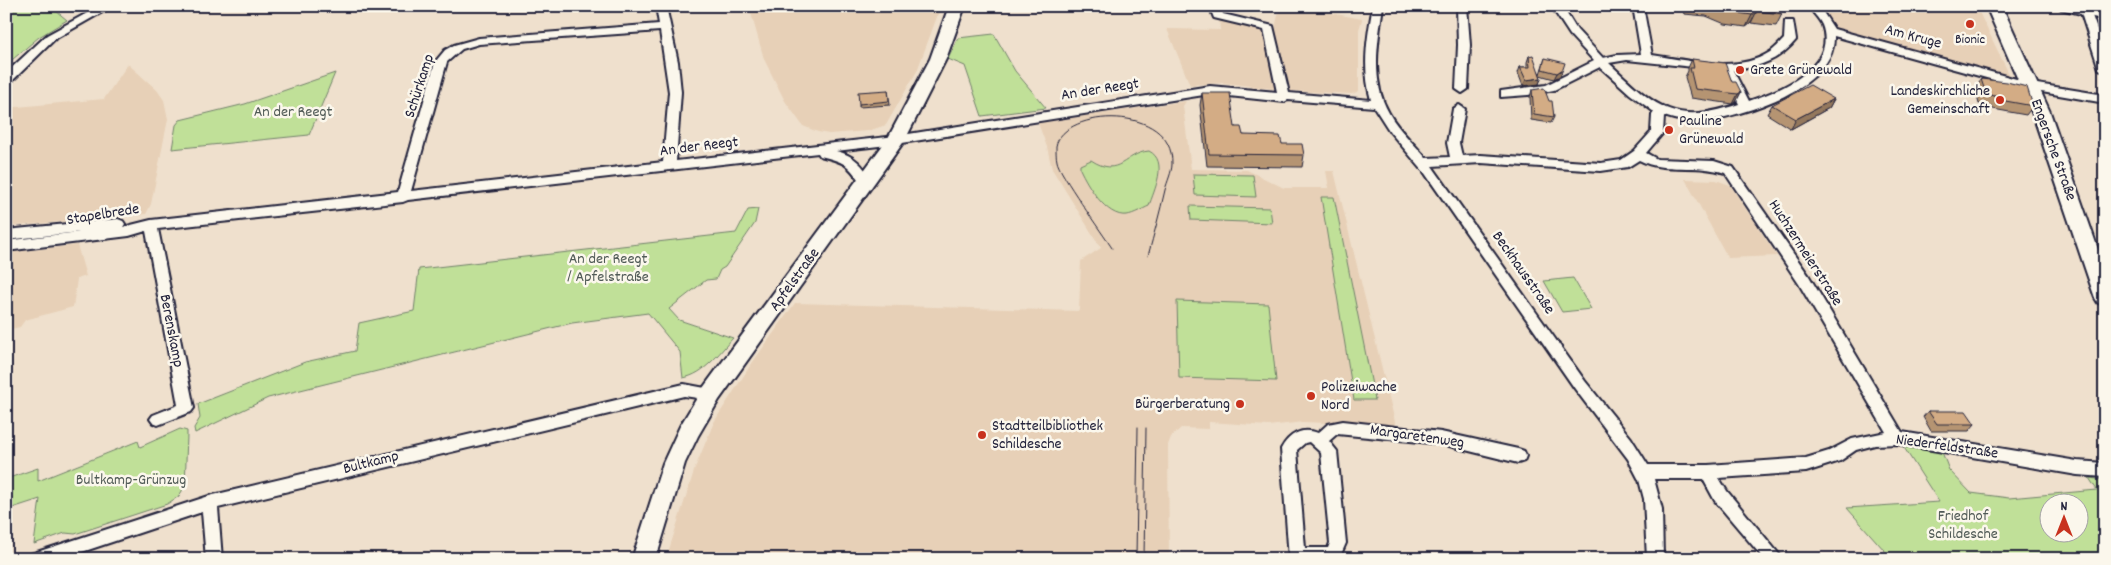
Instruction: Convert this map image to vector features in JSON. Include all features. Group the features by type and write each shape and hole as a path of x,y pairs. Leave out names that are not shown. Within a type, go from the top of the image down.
{"street":[{"path":"6,80 51,37 108,6"},
{"path":"661,6 666,27 675,92 669,167"},
{"name":"Apfelstraße","path":"644,559 674,463 688,432 711,394 896,140 938,59 957,6"},
{"path":"1214,6 1218,16 1260,24 1269,28 1284,98"},
{"name":"Beckhausstraße","path":"1378,6 1372,40 1372,61 1378,104 1392,125 1424,162 1582,387 1629,447 1643,472 1654,508 1655,559"},
{"path":"1462,6 1464,45 1462,89"},
{"path":"1556,6 1570,29 1646,101 1678,117 1701,118 1774,98 1815,70 1828,50 1829,31 1813,6"},
{"path":"1638,6 1647,57"},
{"name":"Engersche Straße","path":"1994,6 2041,112 2105,298"},
{"path":"2067,6 2105,15"},
{"path":"2085,10 2105,69"},
{"path":"1505,94 1544,90 1564,83 1602,60 1647,57 1726,66 1745,66 1761,62 1781,52 1790,40 1789,23"},
{"name":"Schürkamp","path":"402,198 442,62 447,53 460,45 479,40 666,27"},
{"name":"Am Kruge","path":"1829,31 2030,86 2105,99"},
{"path":"1726,66 1742,101 1749,106"},
{"name":"An der Reegt","path":"151,225 402,198 896,140 1210,90 1284,98 1378,104"},
{"path":"1457,159 1453,144 1460,109"},
{"path":"1424,162 1457,159 1601,167 1624,164 1638,154 1657,133 1658,114 1662,110"},
{"name":"An der Reegt","path":"804,151 846,157 853,161 862,172 866,182"},
{"name":"Huchzermeierstraße","path":"1638,154 1655,163 1714,165 1729,170 1804,280 1897,438"},
{"name":"Stapelbrede","path":"6,235 129,222 151,225"},
{"name":"Stapelbrede","path":"6,246 129,231 151,225"},
{"name":"Berenskamp","path":"151,225 186,408 158,420"},
{"name":"Bultkamp","path":"37,559 209,503 433,448 684,390 711,394"},
{"name":"Margaretenweg","path":"1320,440 1333,428 1343,427 1441,438 1518,456"},
{"path":"1304,436 1320,440 1329,451 1338,543 1334,553 1323,557 1297,557 1289,449 1295,440 1304,436"},
{"name":"Niederfeldstraße","path":"1643,472 1708,472 1806,465 1834,456 1852,445 1874,440 1897,438 2077,468 2105,470"},
{"path":"1708,472 1721,496 1775,559"},
{"path":"209,503 214,559"}],"shaded area":[{"path":"749,6 941,6 917,71 886,125 868,131 829,134 803,126 785,101 764,59"},
{"path":"1816,6 1976,6 2010,76 1835,31"},
{"path":"1280,7 1299,7 1362,19 1359,30 1359,91 1352,94 1291,91 1224,83 1190,85 1167,29 1220,30 1219,19 1263,28 1275,28"},
{"path":"128,64 157,90 164,100 168,119 151,204 146,214 6,227 6,108 104,99"},
{"path":"1186,101 1183,106 1191,169 1247,170 1284,188 1329,188 1326,171 1334,171 1396,426 1304,422 1268,426 1209,422 1209,429 1181,428 1171,437 1168,445 1169,559 666,559 695,468 714,422 750,366 795,303 1079,311 1081,261 1101,248 1052,169 1047,147 1038,123"},
{"path":"1685,179 1716,180 1730,185 1777,256 1728,258"},
{"path":"77,245 86,276 77,279 73,307 25,320 20,327 6,330 6,253"}],"green space":[{"path":"6,6 50,6 67,20 39,37 6,65"},
{"path":"994,34 1015,71 1046,108 982,116 965,66 948,59 958,38"},
{"name":"An der Reegt","path":"335,73 309,135 172,149 176,125 180,120 245,104"},
{"path":"1149,151 1158,162 1158,176 1149,206 1135,213 1119,214 1105,206 1092,191 1080,169 1080,165 1091,160 1109,167 1116,166 1133,156"},
{"path":"1193,174 1253,175 1256,197 1195,195"},
{"path":"1321,197 1334,197 1375,400 1354,400"},
{"path":"1190,206 1270,208 1272,223 1191,220"},
{"name":"An der Reegt / Apfelstraße","path":"758,209 755,223 725,267 720,270 716,279 706,280 669,309 679,320 733,338 705,368 691,376 683,378 680,352 648,313 572,323 268,398 195,433 194,428 200,418 198,404 305,362 355,351 359,323 414,311 419,269 736,233 748,210"},
{"path":"1573,278 1591,309 1562,312 1544,281"},
{"path":"1177,301 1268,304 1276,381 1179,378"},
{"name":"Bultkamp-Grünzug","path":"180,429 187,431 185,486 179,496 167,504 75,534 65,533 34,544 40,499 6,510 6,479 38,468 38,481 138,441 140,447"},
{"name":"Friedhof Schildesche","path":"1903,446 1942,452 1949,470 1971,493 2009,498 2038,495 2038,542 2088,542 2088,492 2075,492 2097,490 2089,478 2105,480 2105,559 1892,559 1847,508 1939,502"}],"building":[{"path":"1716,6 1769,6 1782,14 1757,11 1752,15 1731,12"},
{"path":"1533,55 1541,78 1526,80 1520,67 1530,67 1529,56"},
{"path":"1545,58 1565,63 1563,69 1557,73 1542,69"},
{"path":"1692,59 1725,63 1732,82 1736,82 1741,92 1738,94 1695,89 1690,68 1694,68"},
{"path":"1981,79 2027,87 2033,106 2000,100 1999,97 1986,94"},
{"path":"1810,85 1834,99 1796,119 1772,105"},
{"path":"1544,88 1549,101 1552,101 1554,117 1534,114 1532,90"},
{"path":"888,90 889,101 859,104 858,92"},
{"path":"1202,93 1230,93 1235,127 1241,127 1243,135 1280,136 1282,144 1302,144 1304,155 1209,154"},
{"path":"1928,411 1966,411 1975,424 1937,424"}],"tram line":[{"path":"1112,248 1072,190 1059,167 1056,146 1063,133 1077,124 1096,119 1117,118 1138,121 1156,130 1168,144 1172,167 1148,256"},
{"path":"1136,559 1138,427"},
{"path":"1144,559 1146,428"}],"place":[{"name":"Bionic","path":"1970,24"},
{"name":"Grete Grünewald","path":"1740,70"},
{"name":"Landeskirchliche Gemeinschaft","path":"2000,100"},
{"name":"Pauline Grünewald","path":"1669,130"},
{"name":"Polizeiwache Nord","path":"1311,396"},
{"name":"Bürgerberatung","path":"1240,404"},
{"name":"Stadtteilbibliothek Schildesche","path":"982,435"}]}
